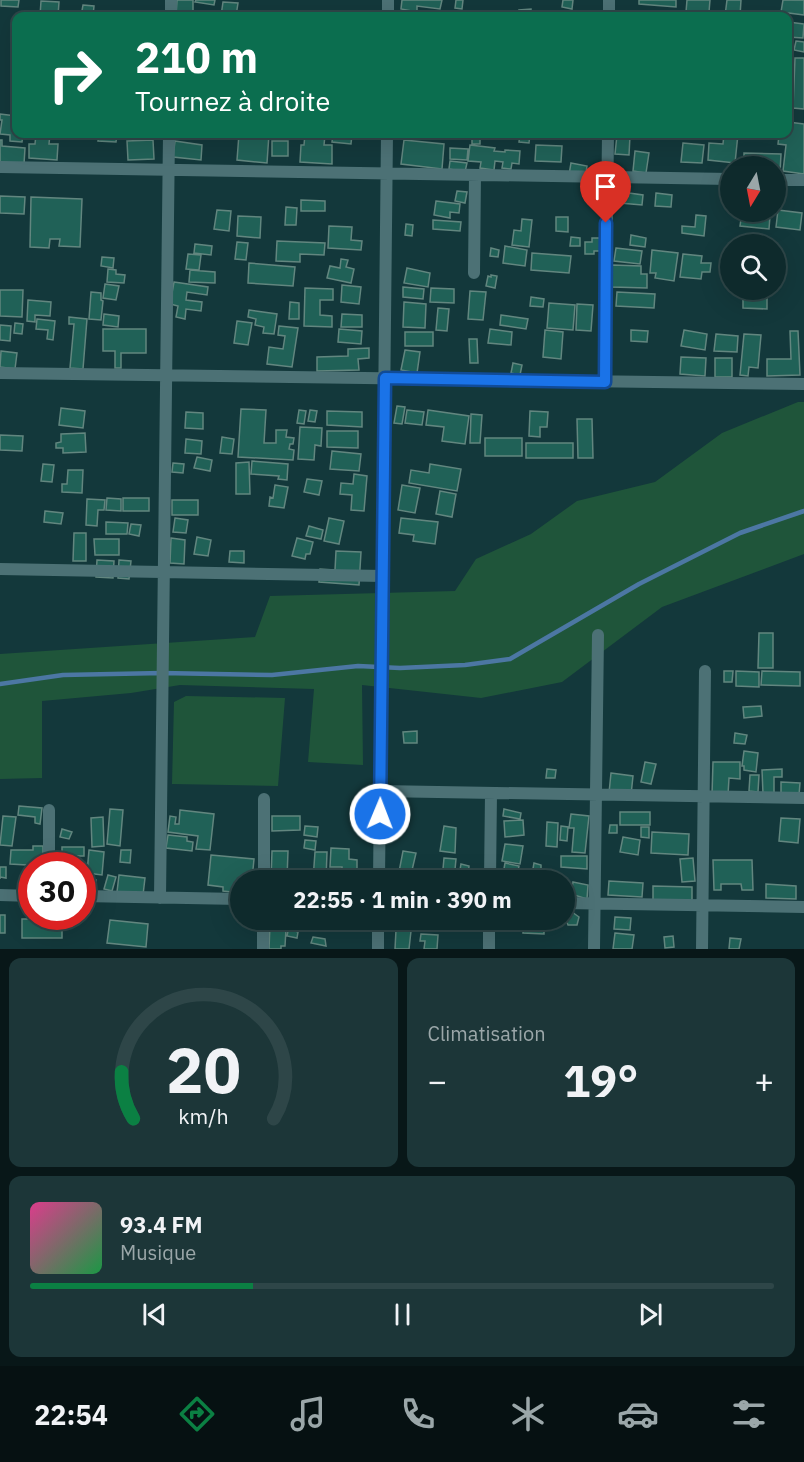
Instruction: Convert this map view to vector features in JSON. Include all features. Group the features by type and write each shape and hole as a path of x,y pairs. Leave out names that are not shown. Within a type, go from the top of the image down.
{"street":[{"path":"160,898 169,138"},
{"path":"379,870 387,138"},
{"path":"605,382 608,138"},
{"path":"0,167 720,179"},
{"path":"474,273 475,175"},
{"path":"786,180 804,180"},
{"path":"0,373 804,384"},
{"path":"0,569 383,576"},
{"path":"594,949 598,635"},
{"path":"702,949 705,671"},
{"path":"380,791 804,798"},
{"path":"490,870 491,793"},
{"path":"264,799 264,870"},
{"path":"49,810 49,852"},
{"path":"0,895 18,896"},
{"path":"96,896 230,899"},
{"path":"575,903 804,907"},
{"path":"263,930 263,949"},
{"path":"378,930 378,949"},
{"path":"489,930 489,949"}],"green space":[{"path":"798,402 804,402 804,554 662,607 562,682 481,698 362,685 363,765 308,762 314,689 180,685 131,693 42,701 42,778 0,779 0,654 255,637 270,596 455,591 476,559 531,534 577,501 655,482 722,433"},
{"path":"186,696 285,698 278,786 172,784 174,702"}],"building":[{"path":"1,0 19,0 18,7 1,6"},
{"path":"177,0 193,0 193,12 176,12"},
{"path":"196,0 215,0 214,5 195,2"},
{"path":"402,0 442,0 440,9 417,6 417,12 401,9"},
{"path":"456,0 463,0 462,9 455,8"},
{"path":"563,0 573,0 572,9 562,7"},
{"path":"639,0 676,0 676,7 639,4"},
{"path":"687,0 710,0 709,12 686,12"},
{"path":"727,0 741,0 740,12 726,12"},
{"path":"783,0 804,0 804,15 781,12"},
{"path":"41,1 59,2 58,12 40,12"},
{"path":"223,2 238,3 237,12 222,12"},
{"path":"83,5 94,6 93,12 82,12"},
{"path":"531,9 531,12 519,12 519,10"},
{"path":"792,22 804,24 803,38 792,37"},
{"path":"796,41 804,42 804,52 794,50"},
{"path":"795,58 804,58 804,109 793,108"},
{"path":"0,114 12,116 12,138 22,138 22,142 10,141 10,135 0,134 2,120 0,120"},
{"path":"792,122 804,124 804,174 786,171 786,145 778,144 779,138 792,138"},
{"path":"36,138 50,138 49,144 58,144 57,160 29,158 29,144 35,144"},
{"path":"98,138 116,138 116,142 98,141"},
{"path":"239,138 269,138 267,163 237,160"},
{"path":"305,138 325,138 324,145 332,145 332,164 300,162 301,145 304,145"},
{"path":"332,138 352,138 351,144 332,142"},
{"path":"472,138 480,138 480,144 472,144"},
{"path":"520,138 530,138 529,143 519,142"},
{"path":"617,138 630,138 629,155 615,154"},
{"path":"724,138 738,138 736,156 720,156 720,161 708,160 709,143 723,144"},
{"path":"0,140 2,140 2,146 25,148 24,164 0,162"},
{"path":"153,140 154,159 128,160 127,141"},
{"path":"404,140 444,144 442,169 401,164"},
{"path":"175,141 202,145 201,160 173,157"},
{"path":"272,141 288,141 288,156 272,156"},
{"path":"683,143 704,145 702,163 681,162"},
{"path":"470,145 495,148 494,151 520,151 519,164 512,163 511,169 502,168 503,162 495,161 494,170 480,168 481,162 468,161"},
{"path":"536,145 562,146 561,162 535,161"},
{"path":"450,148 468,149 467,160 450,159"},
{"path":"635,151 649,153 646,173 633,171"},
{"path":"744,153 781,154 781,156 744,156"},
{"path":"450,161 467,163 465,172 449,169"},
{"path":"571,163 587,166 585,178 569,175"},
{"path":"457,191 467,192 465,203 455,201"},
{"path":"629,193 643,195 642,205 620,203 621,196 628,196"},
{"path":"656,193 672,195 671,207 655,206"},
{"path":"0,196 25,197 24,214 0,213"},
{"path":"31,197 82,199 80,247 59,246 60,239 50,239 49,248 30,247"},
{"path":"301,200 325,201 325,211 301,211"},
{"path":"436,201 460,204 459,213 450,212 450,218 434,215"},
{"path":"286,207 297,208 296,225 285,225"},
{"path":"217,210 231,211 229,231 214,229"},
{"path":"786,211 802,213 800,230 776,227 777,222 786,222"},
{"path":"696,215 706,216 704,236 682,233 682,226 695,227"},
{"path":"238,216 261,217 260,238 237,236"},
{"path":"556,217 568,217 568,232 556,231"},
{"path":"522,219 532,220 529,247 512,245 514,230 521,231"},
{"path":"433,220 461,222 460,231 433,229"},
{"path":"741,222 770,222 769,229 740,226"},
{"path":"406,224 413,225 412,236 405,235"},
{"path":"329,226 352,227 351,240 362,241 361,250 328,248"},
{"path":"631,235 646,238 645,247 630,245"},
{"path":"571,237 580,238 580,246 570,246"},
{"path":"592,238 604,238 604,245 600,245 600,251 594,251 594,254 585,254 585,242 592,242"},
{"path":"277,241 325,243 324,255 300,254 300,262 276,261"},
{"path":"237,242 248,243 246,260 235,259"},
{"path":"195,244 212,246 211,255 194,253"},
{"path":"505,246 527,250 525,266 503,263"},
{"path":"491,248 499,250 498,257 490,256"},
{"path":"616,248 642,251 640,264 614,261"},
{"path":"652,250 678,253 674,281 655,278 656,273 650,273"},
{"path":"532,253 571,256 569,273 531,270"},
{"path":"188,254 201,255 199,270 186,269"},
{"path":"683,254 702,256 701,263 711,263 710,272 702,272 701,279 680,277"},
{"path":"102,257 114,258 113,268 101,266"},
{"path":"341,259 348,260 346,267 354,269 351,283 327,278 330,266 340,268"},
{"path":"249,263 295,267 293,286 248,283"},
{"path":"612,265 641,266 641,274 647,274 647,288 612,287"},
{"path":"407,268 430,273 428,287 404,283"},
{"path":"108,269 116,270 116,274 125,275 124,283 107,282"},
{"path":"190,270 215,272 215,283 189,282"},
{"path":"491,275 497,276 495,288 486,286 488,276 491,277"},
{"path":"174,282 208,287 207,295 187,292 186,300 202,302 201,311 186,309 185,319 176,317 178,306 170,304"},
{"path":"105,284 119,286 116,300 103,298"},
{"path":"342,285 361,287 359,304 341,302"},
{"path":"403,287 424,289 423,299 403,297"},
{"path":"305,288 333,289 333,300 320,300 320,315 332,316 332,327 304,326"},
{"path":"431,288 454,289 454,303 430,302"},
{"path":"0,290 23,290 22,317 0,316"},
{"path":"470,291 486,292 483,320 468,319"},
{"path":"91,292 101,293 103,301 101,320 89,319"},
{"path":"617,292 655,294 654,308 616,306"},
{"path":"531,297 544,299 543,307 530,306"},
{"path":"28,300 51,302 50,316 35,315 35,322 27,321"},
{"path":"743,300 767,300 767,309 743,308"},
{"path":"290,302 299,303 299,319 289,319"},
{"path":"404,302 426,304 425,328 403,327"},
{"path":"549,303 575,305 573,330 547,328"},
{"path":"577,304 593,305 591,331 576,330"},
{"path":"438,308 449,309 447,331 436,330"},
{"path":"249,310 277,314 274,334 263,333 264,327 255,325 256,319 248,317"},
{"path":"104,314 119,316 118,327 103,325"},
{"path":"342,314 362,315 362,327 341,327"},
{"path":"501,315 528,319 526,329 500,325"},
{"path":"69,317 87,319 83,369 70,368 74,324 69,324"},
{"path":"37,319 55,321 53,340 47,339 48,330 36,329"},
{"path":"237,321 252,323 248,345 234,343"},
{"path":"15,323 23,324 22,334 14,333"},
{"path":"0,325 11,326 10,341 0,340"},
{"path":"279,326 298,328 292,367 267,364 269,347 283,349 285,336 278,335"},
{"path":"103,329 146,329 146,353 121,353 121,368 115,368 115,351 103,351"},
{"path":"339,329 362,331 361,344 338,342"},
{"path":"490,329 512,332 511,345 488,343"},
{"path":"545,330 563,332 561,359 543,357"},
{"path":"631,330 648,331 647,342 631,341"},
{"path":"684,330 707,334 705,350 681,346"},
{"path":"790,331 798,331 800,375 767,376 767,359 791,359"},
{"path":"405,332 433,332 433,346 405,346"},
{"path":"716,334 738,336 737,352 714,351"},
{"path":"744,334 761,335 758,368 749,367 748,376 740,375"},
{"path":"469,339 477,339 478,363 470,363"},
{"path":"369,348 369,358 358,359 359,370 317,371 317,357 348,356 348,349"},
{"path":"405,350 420,352 417,373 401,370"},
{"path":"1,351 17,353 15,369 0,367"},
{"path":"681,357 706,358 705,376 680,374"},
{"path":"715,358 732,358 732,377 715,377"},
{"path":"513,363 522,365 520,375 511,373"},
{"path":"397,406 405,407 402,424 394,423"},
{"path":"61,408 85,411 83,428 59,425"},
{"path":"241,409 266,410 264,443 276,443 276,430 287,430 286,437 294,438 289,449 294,450 293,460 238,457"},
{"path":"299,410 306,411 304,424 297,423"},
{"path":"310,410 317,411 315,422 308,421"},
{"path":"407,410 424,412 422,425 405,423"},
{"path":"428,410 469,416 465,444 442,441 444,427 426,425"},
{"path":"327,411 362,412 362,427 327,425"},
{"path":"530,411 548,412 547,427 540,427 540,437 529,436"},
{"path":"186,412 203,413 203,429 185,428"},
{"path":"471,414 482,415 480,443 470,443"},
{"path":"577,419 592,419 593,458 578,458"},
{"path":"300,427 322,428 321,446 315,445 314,460 298,459"},
{"path":"327,431 358,431 358,448 327,447"},
{"path":"85,433 86,452 63,453 63,448 56,448 56,443 61,442 61,434"},
{"path":"0,435 23,436 22,451 0,450"},
{"path":"222,437 234,439 232,454 220,453"},
{"path":"485,438 522,438 522,456 485,456"},
{"path":"186,439 202,441 201,454 185,453"},
{"path":"526,443 573,443 573,458 526,458"},
{"path":"332,451 361,454 359,471 330,469"},
{"path":"197,457 212,460 210,471 194,468"},
{"path":"252,461 288,464 287,480 278,479 279,476 251,474"},
{"path":"249,462 250,494 236,494 236,463"},
{"path":"173,463 184,464 183,473 172,472"},
{"path":"43,464 54,465 52,482 41,481"},
{"path":"430,464 461,469 457,491 409,483 411,470 429,473"},
{"path":"68,470 83,470 82,493 62,492 62,484 67,484"},
{"path":"354,474 367,476 364,511 351,510 352,495 340,494 341,483 353,484"},
{"path":"307,479 322,481 319,495 304,492"},
{"path":"275,485 288,487 284,508 269,506"},
{"path":"402,485 420,488 415,513 398,510"},
{"path":"440,491 456,494 452,517 436,514"},
{"path":"107,498 121,499 121,511 106,510"},
{"path":"123,498 149,498 149,511 123,511"},
{"path":"87,499 105,500 104,510 98,510 97,526 86,525"},
{"path":"172,500 198,500 198,515 172,515"},
{"path":"45,511 63,513 61,524 44,522"},
{"path":"175,518 188,520 186,533 173,532"},
{"path":"329,518 344,521 339,544 324,541"},
{"path":"401,518 438,522 435,544 413,541 414,535 399,533"},
{"path":"106,522 128,523 127,534 106,534"},
{"path":"131,524 141,525 139,536 129,534"},
{"path":"309,526 323,530 321,539 306,536"},
{"path":"74,533 86,533 86,561 73,561"},
{"path":"197,537 211,540 208,556 194,554"},
{"path":"171,538 185,540 184,564 170,563"},
{"path":"297,538 313,542 310,554 306,554 305,559 292,556"},
{"path":"94,539 119,539 119,555 95,555"},
{"path":"230,551 244,551 244,563 229,562"},
{"path":"336,551 361,552 359,585 319,582 320,569 335,570"},
{"path":"97,560 114,561 113,578 96,577"},
{"path":"119,560 131,561 129,579 118,578"},
{"path":"759,633 773,633 773,668 758,668"},
{"path":"724,671 733,671 732,682 724,682"},
{"path":"736,671 759,672 759,687 736,686"},
{"path":"762,671 800,672 800,686 761,685"},
{"path":"761,706 762,716 744,718 743,707"},
{"path":"417,731 417,743 404,743 403,732"},
{"path":"735,733 747,735 745,744 734,743"},
{"path":"744,751 758,753 756,772 744,770 742,766"},
{"path":"645,762 656,764 651,784 641,782"},
{"path":"713,762 740,762 740,779 729,778 728,795 712,795"},
{"path":"547,769 556,770 555,778 546,778"},
{"path":"782,769 782,777 774,777 774,793 763,794 762,770"},
{"path":"611,773 633,776 631,795 609,793"},
{"path":"750,775 759,775 758,792 749,791"},
{"path":"781,782 800,783 799,795 781,794"},
{"path":"19,806 42,808 40,824 35,823 35,817 18,815"},
{"path":"110,809 123,810 120,846 107,844"},
{"path":"504,809 521,813 520,819 503,816"},
{"path":"180,810 214,814 210,850 196,849 198,836 168,832 170,816 176,817 175,824 179,824"},
{"path":"620,812 650,812 650,825 620,825"},
{"path":"571,814 589,816 585,853 572,852 574,828 569,828"},
{"path":"3,816 16,817 12,846 0,845"},
{"path":"272,816 300,816 300,830 272,831"},
{"path":"103,817 104,846 92,847 91,818"},
{"path":"781,818 800,819 798,843 779,841"},
{"path":"523,820 524,835 505,837 504,821"},
{"path":"547,822 558,823 557,847 546,846"},
{"path":"610,825 617,825 617,833 609,833"},
{"path":"305,826 318,827 317,837 304,835"},
{"path":"444,826 456,828 455,853 440,851"},
{"path":"561,826 568,827 567,841 560,840"},
{"path":"641,827 649,827 649,838 641,837"},
{"path":"62,829 72,832 69,839 60,837"},
{"path":"652,832 689,834 688,855 651,853"},
{"path":"168,835 187,837 187,841 193,842 192,851 166,848"},
{"path":"623,837 640,840 638,855 620,852"},
{"path":"305,840 316,841 315,850 304,848"},
{"path":"505,844 523,846 520,864 502,861"},
{"path":"33,846 43,846 43,852 18,852 18,864 10,864 11,850 33,850"},
{"path":"62,847 84,847 84,852 62,852"},
{"path":"331,848 349,849 349,859 357,860 357,870 330,867"},
{"path":"89,850 104,852 102,875 96,874 96,852 89,852"},
{"path":"121,850 131,850 130,863 120,862"},
{"path":"272,851 288,851 287,870 271,870"},
{"path":"403,851 416,853 412,870 399,870"},
{"path":"315,852 327,852 326,870 314,870"},
{"path":"211,855 254,859 253,870 230,870 230,892 223,891 223,887 208,885"},
{"path":"561,856 587,856 587,869 561,867"},
{"path":"444,858 456,859 455,870 443,870"},
{"path":"693,858 695,881 682,882 680,859"},
{"path":"713,860 752,860 753,890 742,890 741,884 721,884 721,890 714,890"},
{"path":"505,863 519,866 518,870 504,870"},
{"path":"534,863 541,865 541,869 545,870 533,870"},
{"path":"461,864 469,866 469,870 460,870"},
{"path":"0,867 6,867 6,878 0,877"},
{"path":"108,875 116,877 112,891 104,889"},
{"path":"119,875 145,878 143,895 117,892"},
{"path":"609,881 643,883 642,897 608,895"},
{"path":"575,882 588,885 587,899 575,895"},
{"path":"766,884 796,886 796,899 766,898"},
{"path":"653,886 692,887 692,901 653,900"},
{"path":"575,914 579,917 575,925"},
{"path":"0,915 5,915 5,933 0,933"},
{"path":"615,917 631,918 630,930 614,929"},
{"path":"110,920 148,924 146,947 107,943"},
{"path":"22,930 62,930 62,938 22,938"},
{"path":"270,930 286,930 285,946 281,946 281,949 269,949"},
{"path":"288,930 298,932 297,938 287,936"},
{"path":"396,930 411,931 409,949 395,949"},
{"path":"523,930 544,930 544,934 523,933"},
{"path":"615,933 634,935 632,949 613,949"},
{"path":"421,934 438,935 437,949 424,949 425,941 420,941"},
{"path":"673,936 674,947 665,948 664,937"},
{"path":"313,937 325,939 326,946 311,943"},
{"path":"730,938 741,939 739,949 729,949"}],"waterway":[{"path":"0,684 63,675 162,673 272,675 358,666 400,668 465,665 510,659 639,584 740,533 804,511"}],"route":[{"path":"380,814 385,378 605,382 606,223"}]}
